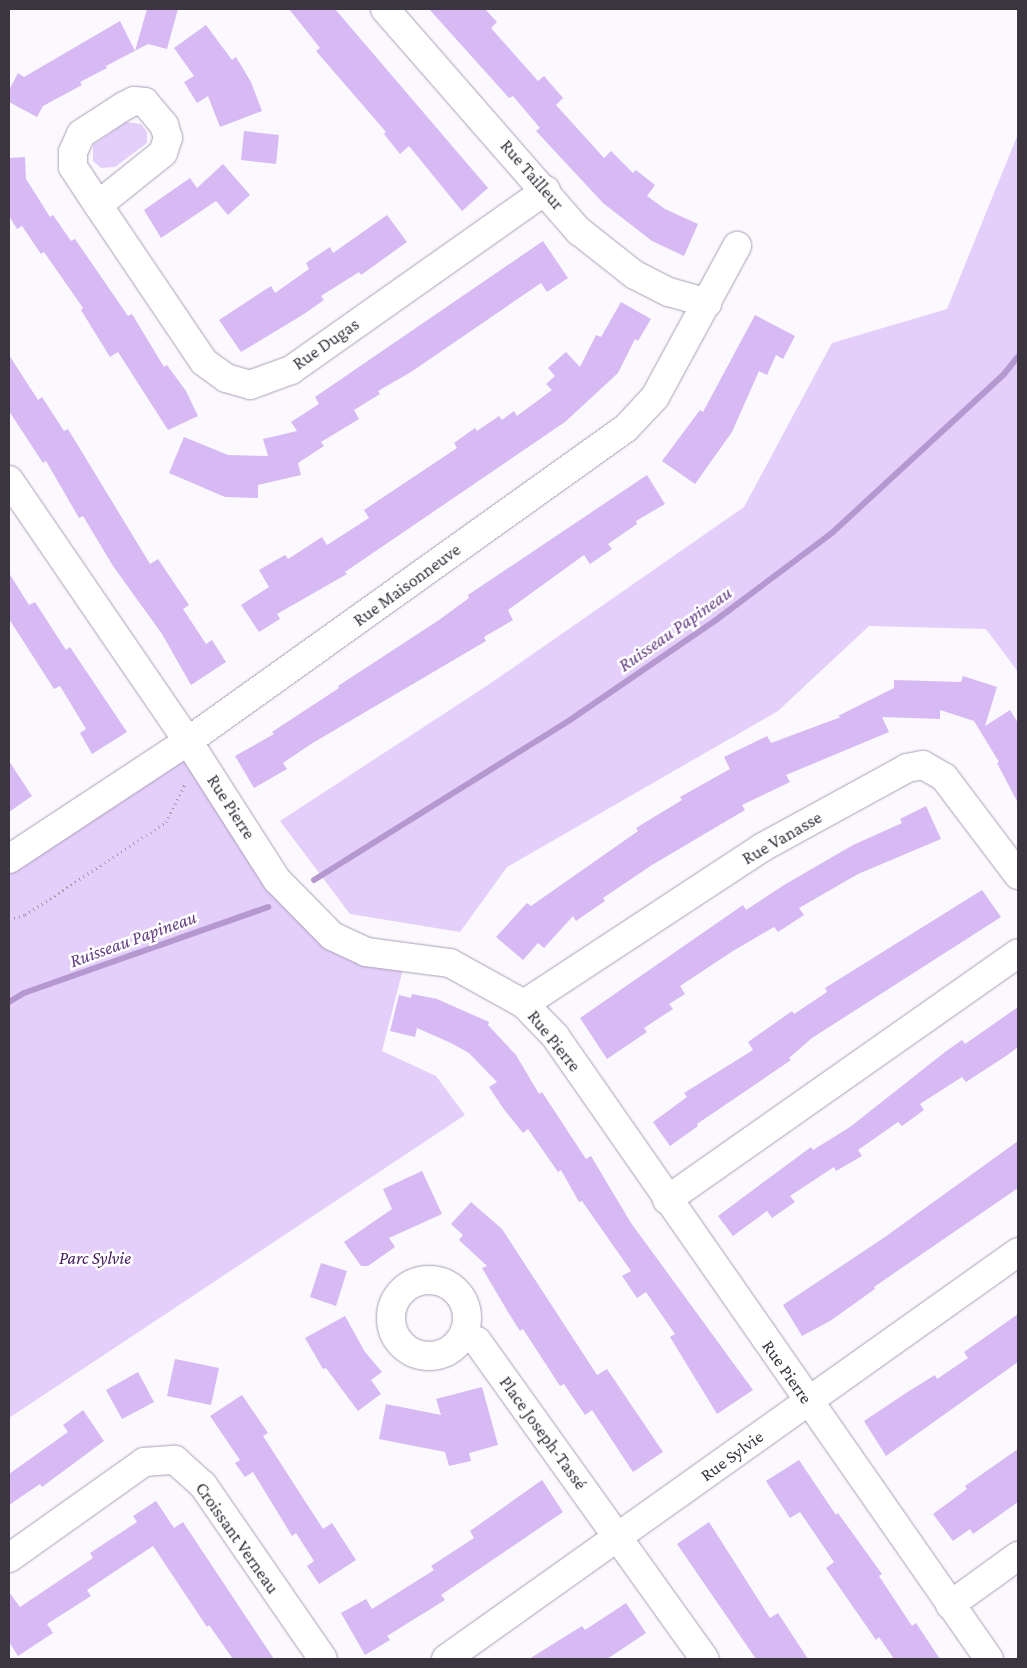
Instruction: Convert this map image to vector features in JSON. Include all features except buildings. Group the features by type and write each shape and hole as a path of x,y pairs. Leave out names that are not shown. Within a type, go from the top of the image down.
{"street":[{"name":"Rue Tailleur","path":"385,9 546,190 579,231 634,275 669,292 707,303"},
{"name":"Rue Dugas","path":"98,205 204,362 226,378 250,385 291,370 546,190"},
{"name":"Rue Maisonneuve","path":"9,859 193,749 626,428 655,397 737,246"},
{"name":"Rue Pierre","path":"9,480 193,749 277,880 332,936 366,952 450,963 524,1004 555,1036 667,1200 989,1659"},
{"name":"Rue Vanasse","path":"524,1004 763,846 907,768 923,765 944,778 1018,876"},
{"path":"667,1200 1018,953"},
{"name":"Rue Sylvie","path":"446,1659 619,1538 1018,1252"},
{"name":"Place Joseph-Tassé","path":"463,1336 477,1341 705,1659"},
{"name":"Croissant Verneau","path":"9,1558 144,1462 175,1460 203,1485 322,1659"},
{"path":"950,1605 1018,1556"}],"path":[{"path":"9,919 24,915 166,822 193,749"}],"green space":[{"path":"126,122 141,124 147,132 147,143 115,167 101,168 93,161 93,145"},
{"path":"1018,134 1018,672 986,629 869,626 778,711 507,867 460,932 350,914 280,821 491,683 744,507 832,343 947,309"},
{"name":"Parc Sylvie","path":"188,741 332,936 406,957 382,1051 436,1076 465,1115 9,1418 9,859"}],"waterway":[{"name":"Ruisseau Papineau","path":"314,880 570,720 716,620 833,532 1004,374 1018,357"},
{"name":"Ruisseau Papineau","path":"9,1002 24,993 268,907"}]}
